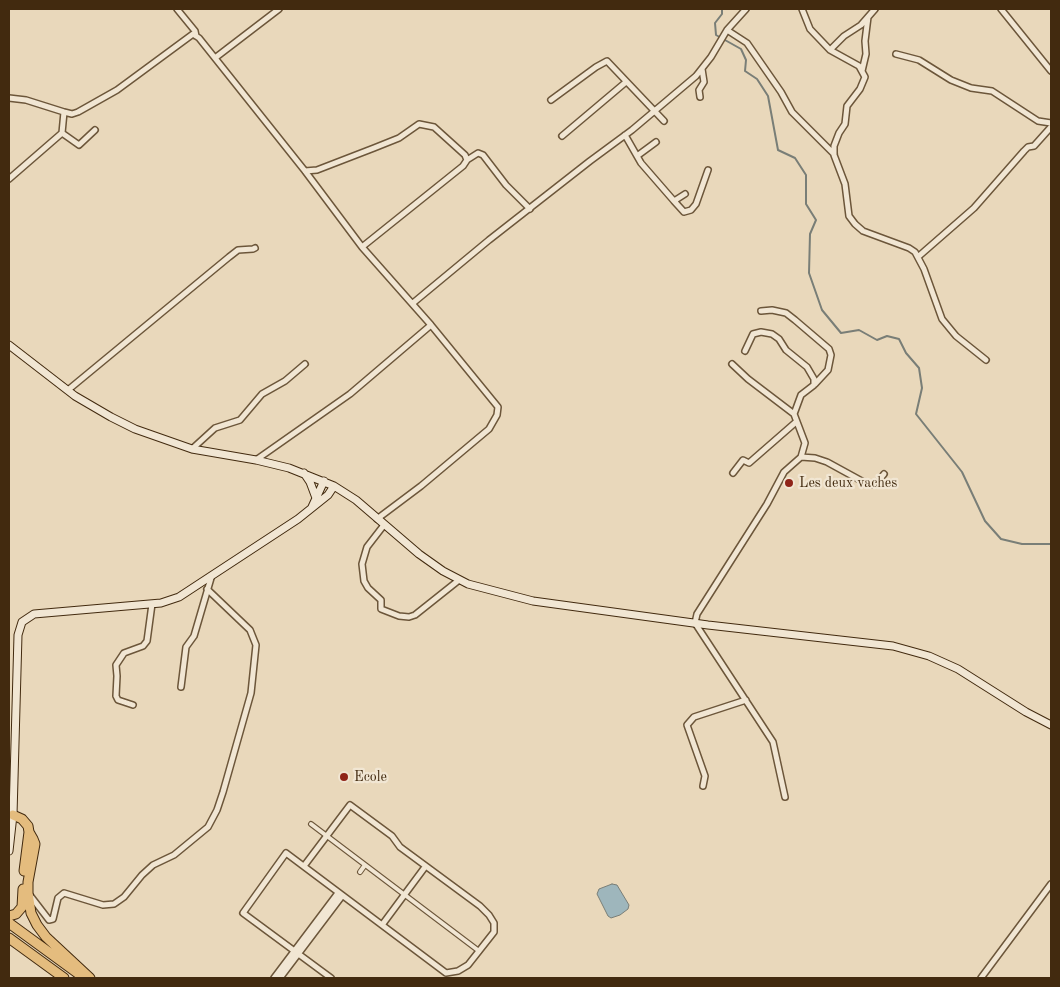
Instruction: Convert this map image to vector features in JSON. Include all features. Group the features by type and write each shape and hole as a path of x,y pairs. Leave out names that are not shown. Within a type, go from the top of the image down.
{"highway":[{"path":"13,815 24,821 35,844 28,892 31,912 37,925 46,937 90,978"},
{"path":"9,916 16,914 22,907 29,832"},
{"path":"9,923 85,978"},
{"path":"9,938 64,978"}],"main road":[{"path":"9,345 68,390 111,417 135,429 192,449 256,460 304,473 334,486 356,500 419,554 459,580 480,588 533,601 695,623 893,646 929,656 958,669 1026,712 1051,724"},
{"path":"304,473 319,499"},
{"path":"9,851 13,815 12,717 18,630 26,618 39,614 161,603 179,597 312,508 319,499 324,481"},
{"path":"319,499 330,493 334,486"},
{"path":"319,499 344,492"}],"street":[{"path":"177,9 195,30 196,36 305,171 362,247 432,325 498,407 497,415 489,429 421,486 377,519"},
{"path":"215,58 279,9"},
{"path":"412,303 590,160 625,135 696,76 727,30 746,9"},
{"path":"802,9 810,29 830,50 859,66 865,77 860,89 847,106 844,124 834,146 834,155 845,184 849,216 863,232 909,248 918,256 942,319 956,336 986,360"},
{"path":"830,50 844,36 861,25 875,9"},
{"path":"1001,9 1051,71"},
{"path":"862,72 866,54 868,16"},
{"path":"727,30 747,43 781,92 792,112 834,155"},
{"path":"9,98 26,100 72,114 117,90 193,34 196,36"},
{"path":"896,54 919,60 951,80 970,88 992,91 1038,121 1051,125 1034,146 1024,150 974,208 918,256"},
{"path":"551,100 607,61 664,121"},
{"path":"700,97 699,90 704,82 702,69"},
{"path":"562,136 626,82"},
{"path":"9,179 62,133 64,112"},
{"path":"305,171 317,170 399,138 419,124 434,127 465,155 467,160"},
{"path":"62,133 79,144 95,130"},
{"path":"625,135 642,163 684,212 691,210 696,204 708,170"},
{"path":"637,156 656,142"},
{"path":"362,247 478,153 483,155 506,185 530,209"},
{"path":"674,201 685,194"},
{"path":"68,390 238,250 255,248"},
{"path":"761,311 772,310 786,313 829,349 831,355 828,370 801,395 794,414 805,444 801,457 784,472 767,504 697,614 695,623 773,742 785,796"},
{"path":"256,460 350,394 432,325"},
{"path":"745,351 753,334 761,332 772,334 779,339 786,350 807,367 814,379 814,385"},
{"path":"192,449 215,428 240,420 262,394 284,381 305,364"},
{"path":"732,364 748,379 794,414"},
{"path":"733,473 743,460 749,463 796,422"},
{"path":"801,457 815,458 827,462 868,485 876,484 884,474"},
{"path":"384,525 367,547 362,564 364,580 371,592 381,600 381,610 399,616 415,615 459,580"},
{"path":"181,687 186,648 194,636 210,578"},
{"path":"28,892 50,920 54,918 58,898 64,893 102,905 114,904 124,897 153,865 174,855 208,827 217,810 223,792 251,693 256,645 250,630 207,589"},
{"path":"133,704 118,700 116,696 116,665 124,653 143,646 147,640 152,604"},
{"path":"702,786 705,776 687,726 694,717 746,700"},
{"path":"304,866 350,805 392,836 400,847 480,906 493,920 495,928 494,932 462,970 446,973 286,853 243,913 331,978"},
{"path":"311,824 479,951"},
{"path":"360,872 365,865"},
{"path":"382,924 426,866"},
{"path":"982,978 1051,884"},
{"path":"280,978 340,894"},
{"path":"274,978 297,952"}],"water":[{"path":"612,884 617,885 629,905 628,909 620,915 611,918 608,916 597,894 599,889"}],"waterway":[{"path":"722,9 722,14 715,23 716,35 741,49 746,60 745,71 757,79 768,96 778,150 795,158 806,175 806,204 816,220 810,234 809,273 822,310 841,333 859,330 877,340 887,336 899,339 906,353 919,368 922,388 916,414 962,472 985,521 1001,539 1022,544 1051,544"}],"place":[{"name":"Les deux vaches","path":"789,483"},
{"name":"Ecole","path":"344,777"}]}
